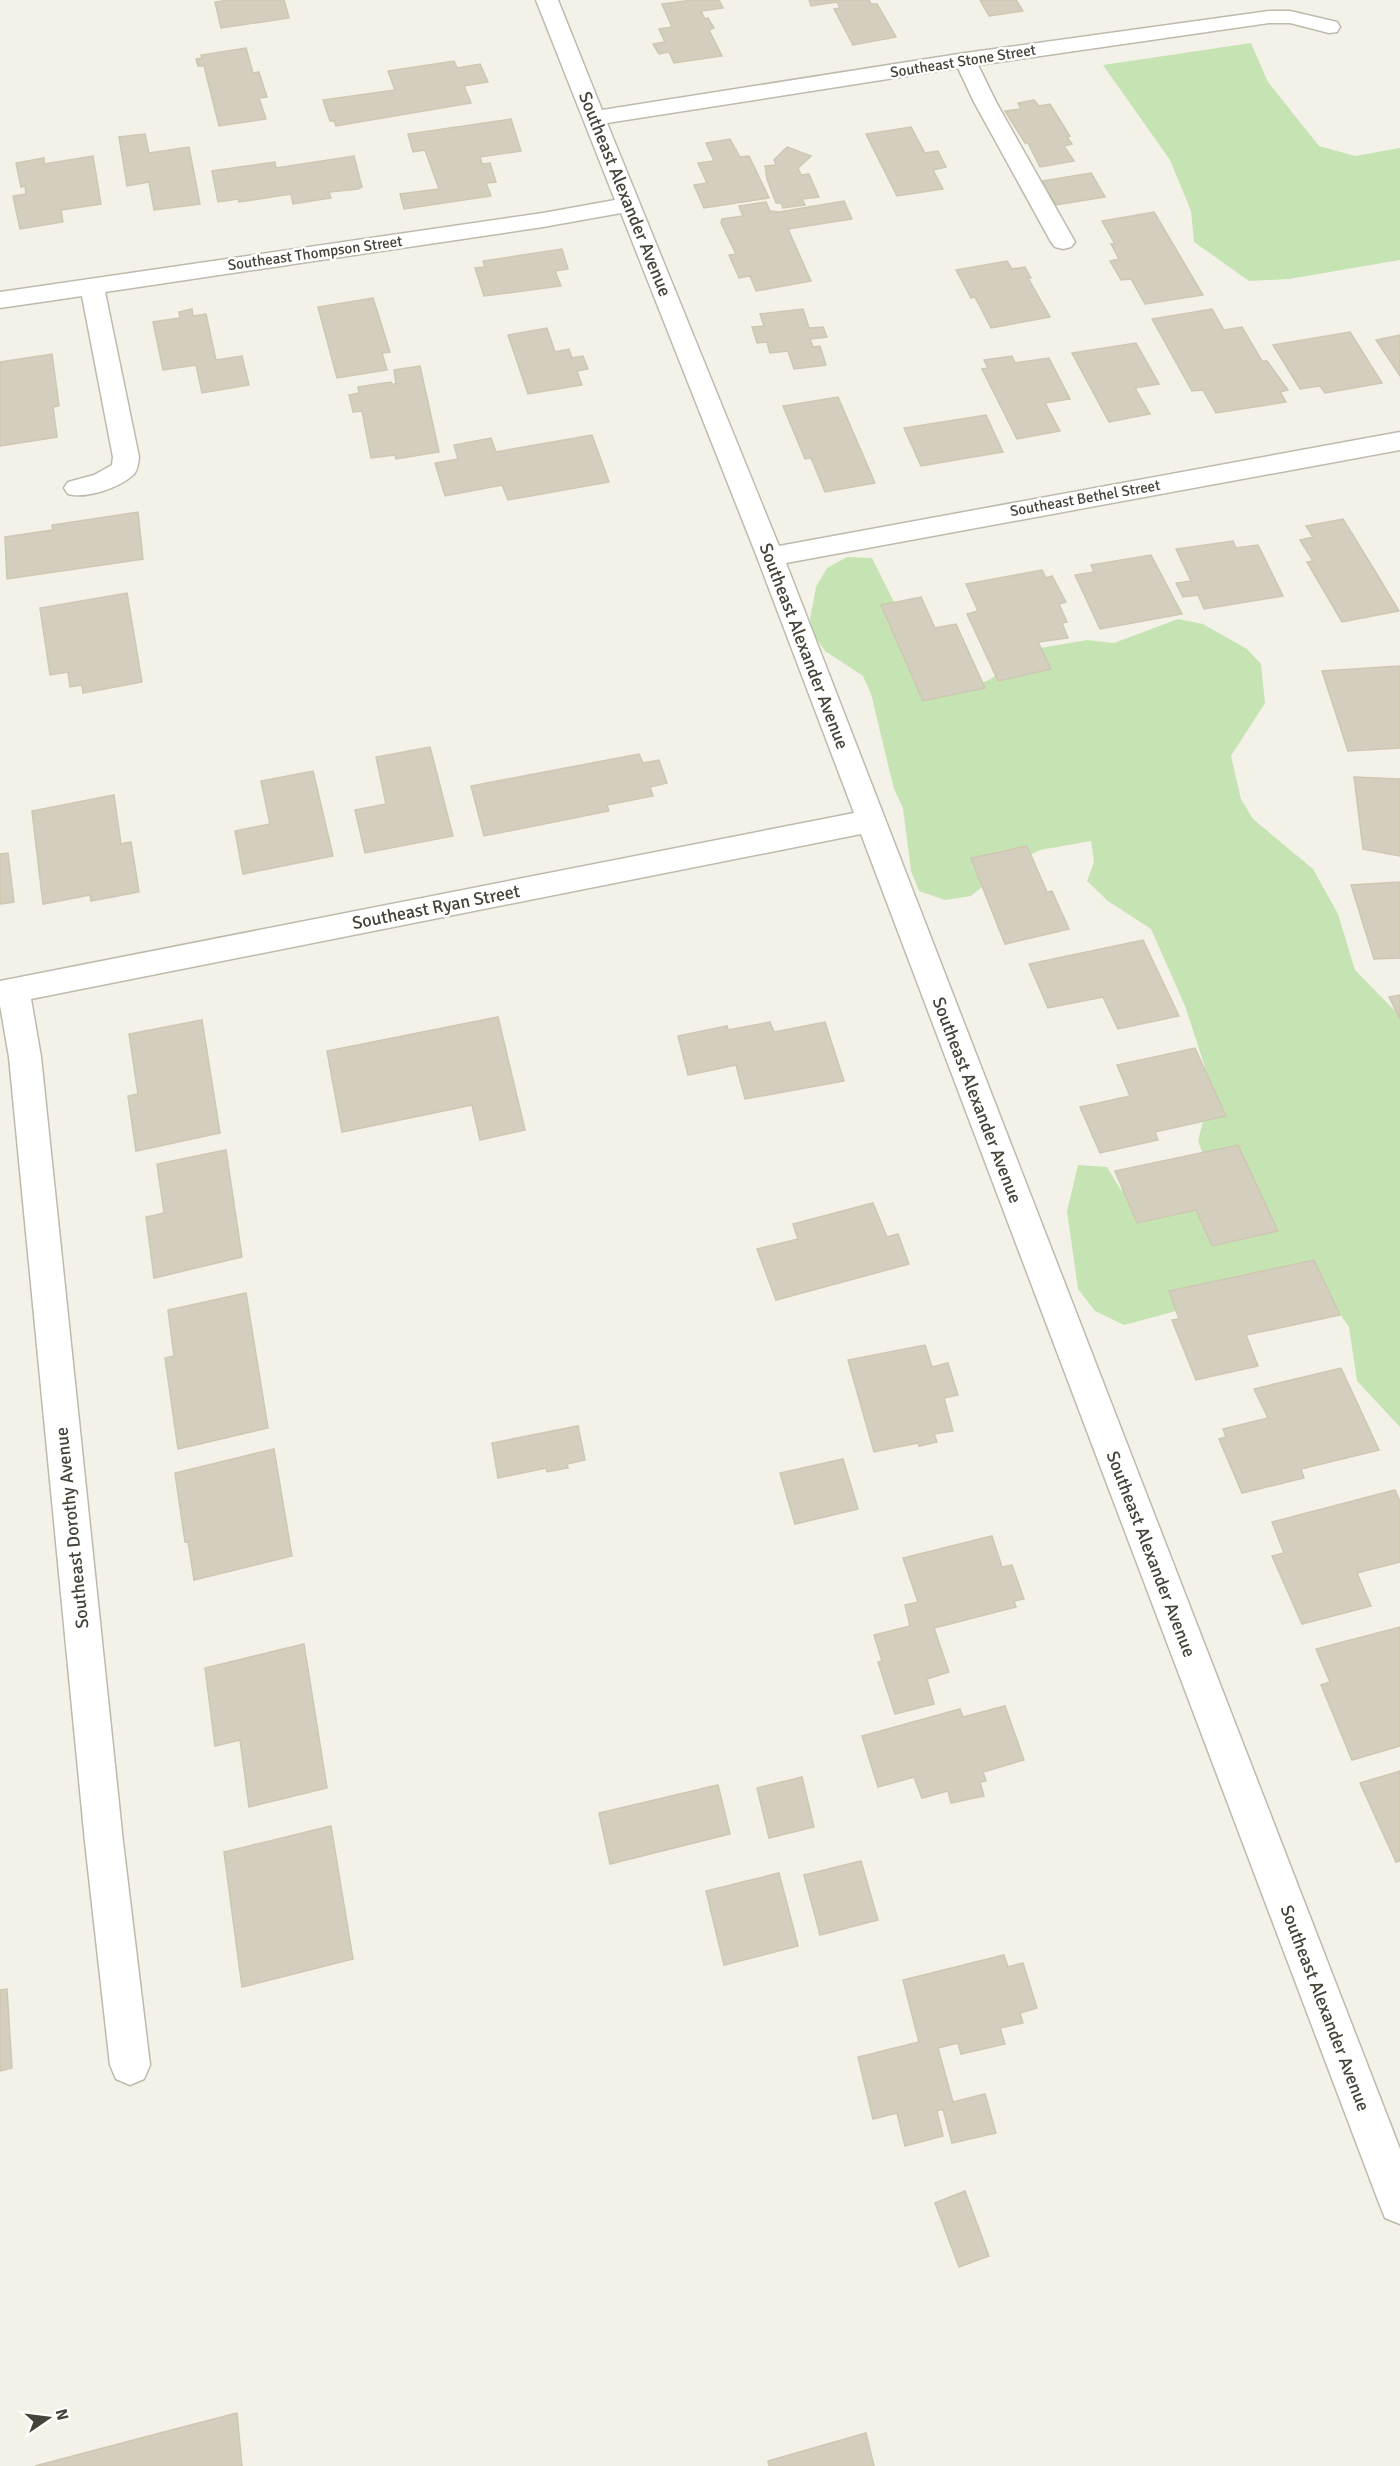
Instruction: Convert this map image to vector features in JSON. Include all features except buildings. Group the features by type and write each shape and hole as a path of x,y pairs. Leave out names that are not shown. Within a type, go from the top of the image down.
{"street":[{"name":"Southeast Alexander Avenue","path":"547,0 770,557 1400,2203"},
{"name":"Southeast Stone Street","path":"596,118 965,60 1269,17 1290,17 1329,27"},
{"path":"965,60 985,102 1063,242"},
{"name":"Southeast Thompson Street","path":"0,300 543,220 630,204"},
{"path":"77,488 103,481 124,469 126,457 92,286"},
{"path":"1392,443 1400,468"},
{"name":"Southeast Bethel Street","path":"770,557 1392,443"},
{"name":"Southeast Ryan Street","path":"7,991 872,821"},
{"name":"Southeast Dorothy Avenue","path":"7,991 25,1057 104,1842 130,2066"}],"green space":[{"path":"1251,43 1268,82 1319,146 1355,156 1400,148 1400,260 1289,279 1249,281 1194,242 1191,211 1170,160 1103,65"},
{"path":"847,557 872,558 899,612 965,689 989,680 1034,649 1087,640 1114,643 1178,619 1203,624 1247,649 1261,664 1265,703 1231,756 1241,799 1253,819 1313,869 1338,914 1355,970 1400,1016 1400,1427 1357,1381 1349,1327 1332,1303 1280,1283 1124,1325 1095,1311 1078,1289 1067,1211 1078,1165 1107,1167 1121,1190 1159,1215 1208,1168 1198,1141 1209,1097 1205,1067 1185,1006 1151,929 1108,901 1087,881 1094,862 1091,841 1040,850 1007,866 971,896 945,900 919,891 911,871 903,808 894,789 871,694 863,676 825,651 814,635 810,619 816,587 827,568"}]}
